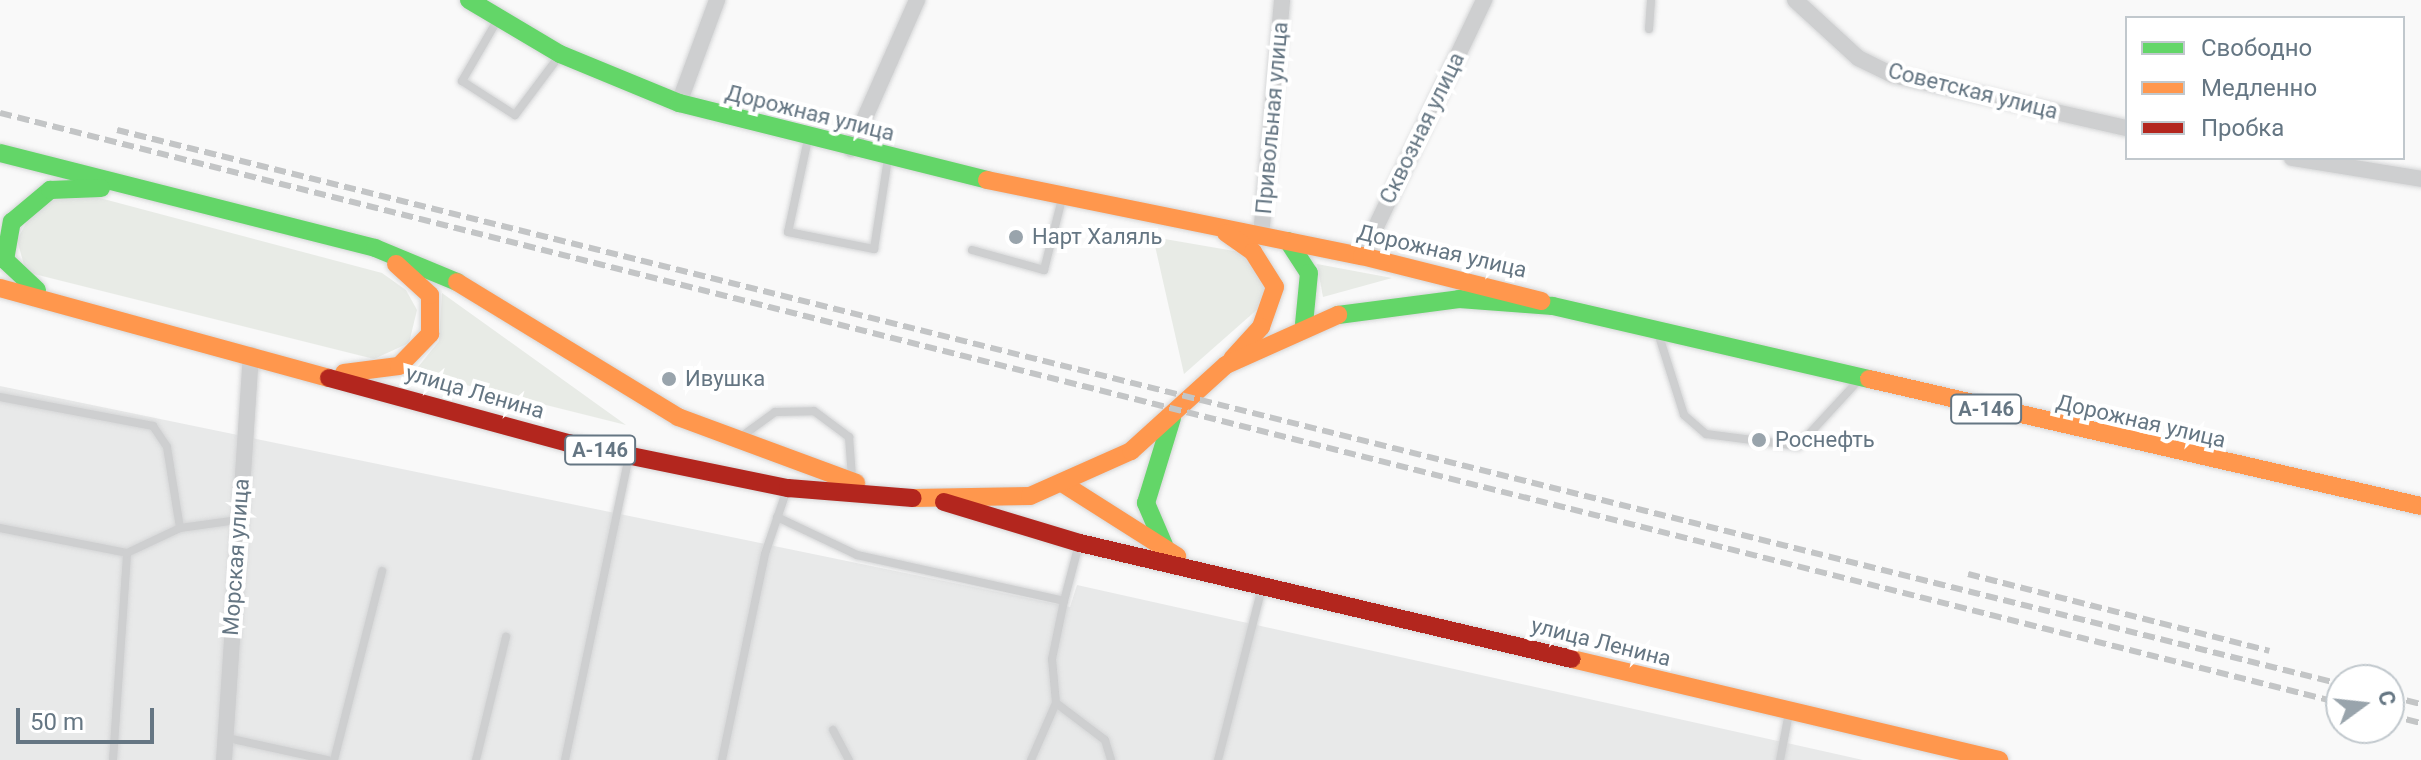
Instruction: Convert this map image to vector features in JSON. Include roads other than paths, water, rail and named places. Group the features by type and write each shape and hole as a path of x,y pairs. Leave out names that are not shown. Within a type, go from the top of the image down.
{"main road":[{"name":"Дорожная улица","path":"473,1 560,54 679,103 808,138 1062,197 1362,256 1658,333 2421,506"},
{"name":"А-146","path":"0,153 167,194"},
{"name":"А-146","path":"101,314 15,277 5,260 6,233 21,210 50,190 167,194"},
{"name":"улица Ленина","path":"167,194 375,248 444,274 678,417 736,442 889,494"},
{"path":"1218,228 1253,252 1275,287 1261,327 1226,365"},
{"path":"1288,241 1309,273 1304,324"},
{"name":"А-146","path":"318,373 399,366 430,334 430,295 375,248"},
{"path":"1362,256 1459,299"},
{"name":"А-146","path":"0,288 101,314"},
{"name":"А-146","path":"939,500 1006,499 1065,485 1131,451 1172,418 1226,365 1304,324 1359,309 1459,299 1553,306"},
{"name":"улица Ленина","path":"101,314 629,457 788,488 939,500 1080,543 1192,564 1789,713 1999,760"},
{"path":"1170,552 1154,535 1146,503 1172,418"},
{"name":"улица Ленина","path":"1065,485 1192,564"}],"street":[{"path":"679,103 717,0"},
{"path":"851,149 917,0"},
{"name":"Привольная улица","path":"1261,236 1282,0"},
{"name":"Сквозная улица","path":"1362,256 1484,0"},
{"name":"Советская улица","path":"1795,0 1858,58 1893,75 2125,128"},
{"path":"2304,160 2421,179"},
{"name":"Морская улица","path":"224,760 223,737 251,355"}],"lane":[{"path":"1649,29 1651,0"},
{"path":"499,18 462,81 515,115 560,54"},
{"path":"808,138 788,232 874,249 888,158"},
{"path":"972,250 1044,270 1062,197"},
{"path":"1658,333 1684,415 1706,434 1798,446 1859,379"},
{"path":"0,397 153,426 167,447 180,528"},
{"path":"736,442 775,412 814,411 849,437 852,482"},
{"path":"565,760 629,457"},
{"path":"722,760 777,517 788,488"},
{"path":"777,517 839,549 1064,601"},
{"path":"0,528 127,553 180,528 238,520"},
{"path":"1031,760 1056,703 1052,659 1080,543"},
{"path":"113,760 127,553"},
{"path":"223,737 331,760 382,571"},
{"path":"1218,760 1264,583"},
{"path":"476,760 506,637"},
{"path":"1056,703 1105,740 1111,760"},
{"path":"1780,760 1789,713"},
{"path":"833,730 849,760"}],"railway":[{"path":"0,113 2325,699"},
{"path":"117,130 2325,680"},
{"path":"1968,574 2269,651"},
{"path":"2405,700 2421,704"},
{"path":"2405,719 2421,723"}],"place":[{"name":"Нарт Халяль","path":"1016,237"},
{"name":"Ивушка","path":"669,379"},
{"name":"Роснефть","path":"1759,440"}]}
